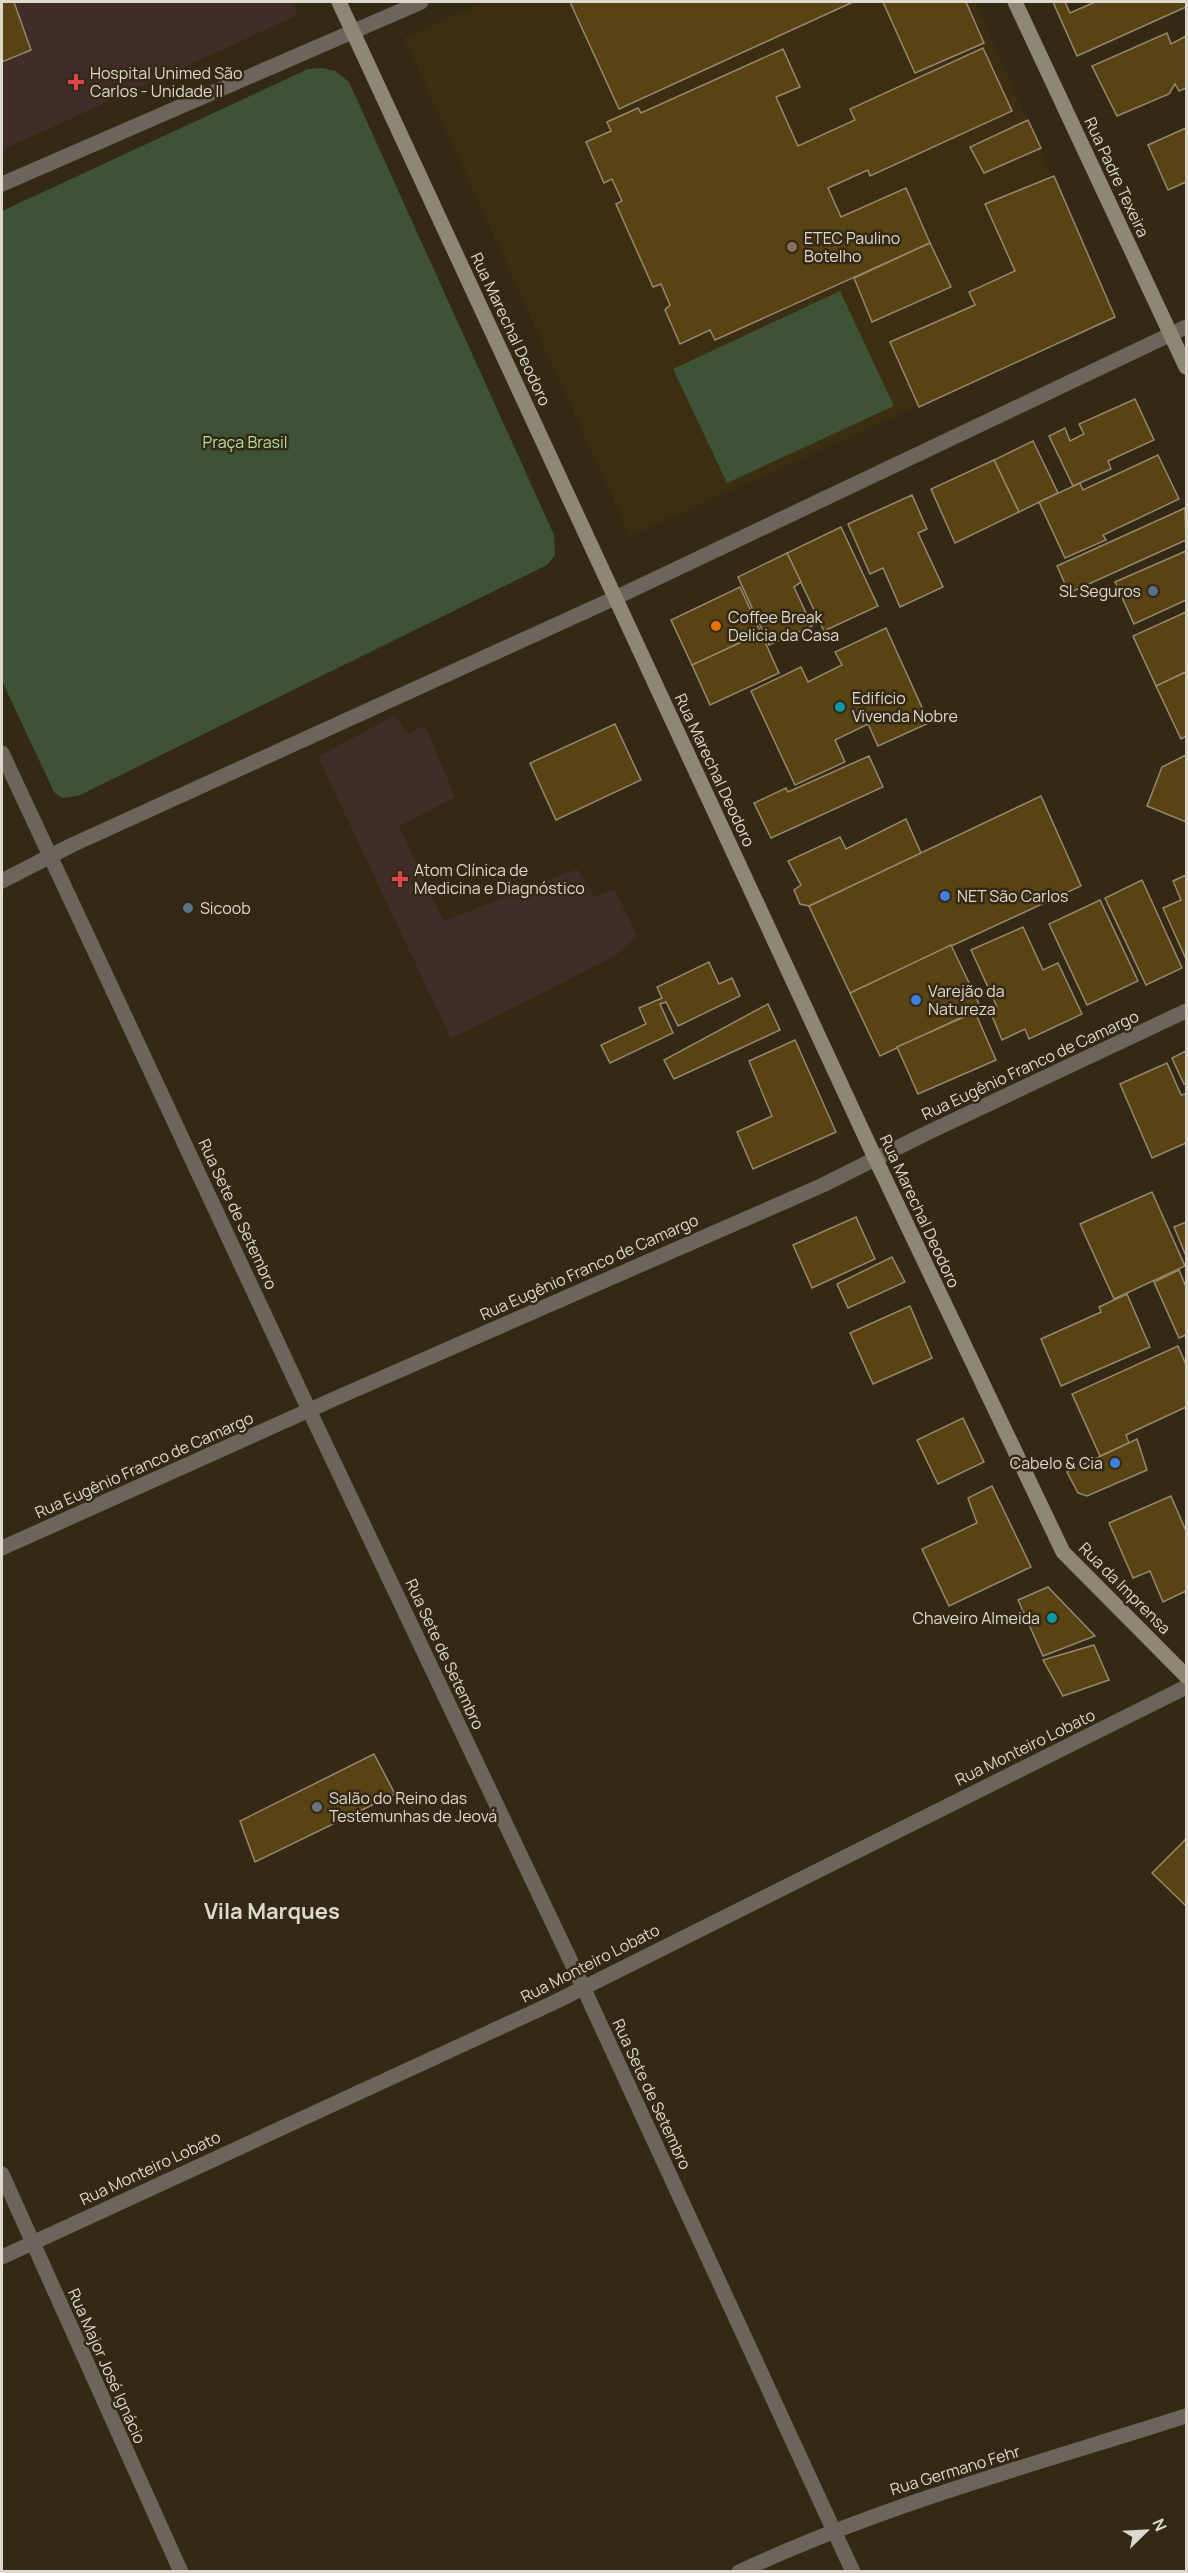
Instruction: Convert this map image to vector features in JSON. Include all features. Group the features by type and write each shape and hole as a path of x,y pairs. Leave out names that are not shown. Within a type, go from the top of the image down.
{"main road":[{"name":"Rua Marechal Deodoro","path":"339,2 876,1160 1063,1552"},
{"name":"Rua Padre Texeira","path":"1015,2 1186,367"},
{"name":"Rua da Imprensa","path":"1063,1552 1186,1676"}],"street":[{"path":"2,184 421,2"},
{"path":"2,881 72,845 615,598 1186,327"},
{"name":"Rua Sete de Setembro","path":"2,753 309,1410 583,1987 853,2571"},
{"name":"Rua Eugênio Franco de Camargo","path":"2,1548 876,1160 927,1133 1186,1011"},
{"name":"Rua Monteiro Lobato","path":"2,2257 553,2003 1186,1687"},
{"name":"Rua Major José Ignácio","path":"2,2174 181,2571"},
{"name":"Rua Germano Fehr","path":"738,2571 833,2529 1186,2416"}],"shaded area":[{"name":"Hospital Unimed São Carlos - Unidade II","path":"2,2 291,2 298,15 2,150"},
{"name":"ETEC Paulino Botelho","path":"484,2 975,2 1115,317 630,536 404,38"},
{"name":"Atom Clínica de Medicina e Diagnóstico","path":"395,715 407,734 425,726 455,797 399,826 444,921 577,869 595,897 615,889 637,936 615,956 451,1039 318,757"}],"green space":[{"name":"Praça Brasil","path":"322,68 335,71 349,82 554,535 555,555 547,565 78,796 62,798 54,792 2,681 2,211 308,69"},
{"path":"840,291 894,406 727,483 673,369"}],"building":[{"path":"2,2 14,2 31,50 2,62"},
{"path":"570,2 853,2 619,109"},
{"path":"883,2 966,2 984,43 915,73"},
{"path":"1053,2 1065,2 1070,13 1095,2 1186,2 1186,7 1077,56"},
{"path":"1167,33 1171,44 1186,36 1186,88 1179,91 1175,84 1169,94 1117,116 1092,66"},
{"path":"983,48 1012,111 870,176 868,170 828,188 841,217 906,188 930,243 715,340 710,330 680,344 665,310 670,305 661,284 653,287 616,204 622,201 612,179 604,183 586,142 611,131 607,122 638,108 641,113 783,49 800,87 776,97 798,146 855,120 850,109"},
{"path":"1028,120 1041,148 984,173 970,147"},
{"path":"1186,128 1186,182 1168,190 1148,145"},
{"path":"1054,176 1115,317 919,407 890,342 975,305 969,292 1015,271 985,204"},
{"path":"930,243 951,287 872,322 854,278"},
{"path":"1135,399 1154,440 1108,461 1111,469 1073,486 1049,436 1065,428 1070,441 1084,434 1079,424"},
{"path":"1033,441 1058,493 1019,512 994,460"},
{"path":"1158,455 1179,499 1103,535 1106,540 1065,558 1039,502 1080,483 1083,490"},
{"path":"994,460 1019,512 955,543 931,489"},
{"path":"912,495 927,529 918,533 943,587 900,607 883,568 870,574 848,524"},
{"path":"1185,508 1186,540 1069,593 1057,566"},
{"path":"841,527 878,606 824,631 787,553"},
{"name":"SL Seguros","path":"1186,551 1186,600 1134,624 1115,582"},
{"path":"787,553 801,582 794,587 812,626 769,645 738,577"},
{"name":"Coffee Break Delicia da Casa","path":"740,587 761,633 692,665 671,620"},
{"path":"1186,612 1186,672 1156,686 1133,636"},
{"name":"Edifício Vivenda Nobre","path":"886,628 929,723 878,746 868,724 835,740 845,762 795,785 751,691 801,667 808,682 842,665 835,652"},
{"path":"761,633 779,673 710,705 692,665"},
{"path":"1186,672 1186,736 1181,739 1156,686"},
{"path":"615,724 641,780 556,820 530,763"},
{"path":"1186,755 1186,822 1147,806 1162,767"},
{"path":"869,756 883,787 771,838 754,803 786,788 788,792"},
{"name":"NET São Carlos","path":"1041,796 1081,886 850,993 809,906"},
{"path":"906,819 921,853 809,906 800,904 794,890 801,885 788,861 840,837 846,849"},
{"path":"1186,875 1186,959 1163,908 1181,900 1173,881"},
{"path":"1142,880 1182,968 1146,985 1105,898"},
{"path":"1100,900 1138,981 1087,1005 1049,924"},
{"path":"1023,927 1043,970 1058,963 1082,1014 1029,1039 1025,1029 1002,1040 990,1011 997,1007 971,950"},
{"name":"Varejão da Natureza","path":"951,945 981,1008 880,1056 850,993"},
{"path":"709,962 719,984 732,978 740,996 678,1026 666,1002 660,1004 673,1033 610,1063 601,1045 646,1024 639,1008 662,998 657,987"},
{"path":"768,1004 780,1030 674,1079 664,1060"},
{"path":"975,1012 996,1060 918,1094 897,1047"},
{"path":"795,1040 836,1132 753,1169 737,1132 772,1116 749,1061"},
{"path":"1186,1051 1186,1083 1184,1084 1172,1058"},
{"path":"1167,1063 1181,1095 1186,1094 1186,1143 1152,1158 1120,1084"},
{"path":"1152,1192 1185,1266 1114,1299 1080,1224"},
{"path":"856,1217 875,1259 812,1288 793,1245"},
{"path":"1186,1222 1186,1256 1174,1227"},
{"path":"892,1257 905,1282 848,1308 837,1284"},
{"path":"1179,1270 1186,1287 1186,1335 1179,1338 1154,1282"},
{"path":"1127,1294 1150,1347 1061,1386 1041,1339 1101,1312 1099,1307"},
{"path":"910,1306 932,1358 873,1384 850,1333"},
{"path":"1178,1346 1186,1365 1186,1407 1126,1435 1129,1443 1100,1456 1072,1394"},
{"path":"963,1418 984,1462 938,1484 917,1440"},
{"name":"Cabelo & Cia","path":"1137,1439 1147,1470 1087,1496 1078,1493 1067,1472"},
{"path":"992,1486 1031,1567 949,1606 922,1549 977,1523 968,1498"},
{"path":"1171,1496 1186,1531 1186,1591 1163,1602 1150,1571 1133,1578 1109,1523"},
{"name":"Chaveiro Almeida","path":"1048,1587 1095,1636 1043,1656 1018,1600"},
{"path":"1094,1645 1109,1680 1063,1696 1043,1660"},
{"name":"Salão do Reino das Testemunhas de Jeová","path":"374,1754 395,1794 255,1862 240,1821"},
{"path":"1186,1839 1186,1906 1152,1873"}],"place":[{"name":"Hospital Unimed São Carlos - Unidade II","path":"76,82"},
{"name":"ETEC Paulino Botelho","path":"792,247"},
{"name":"SL Seguros","path":"1153,591"},
{"name":"Coffee Break Delicia da Casa","path":"716,626"},
{"name":"Edifício Vivenda Nobre","path":"840,707"},
{"name":"Atom Clínica de Medicina e Diagnóstico","path":"400,879"},
{"name":"NET São Carlos","path":"945,896"},
{"name":"Sicoob","path":"188,908"},
{"name":"Varejão da Natureza","path":"916,1000"},
{"name":"Cabelo & Cia","path":"1115,1463"},
{"name":"Chaveiro Almeida","path":"1052,1618"},
{"name":"Salão do Reino das Testemunhas de Jeová","path":"317,1807"}],"district":[{"name":"Vila Marques","path":"272,1911"}]}
